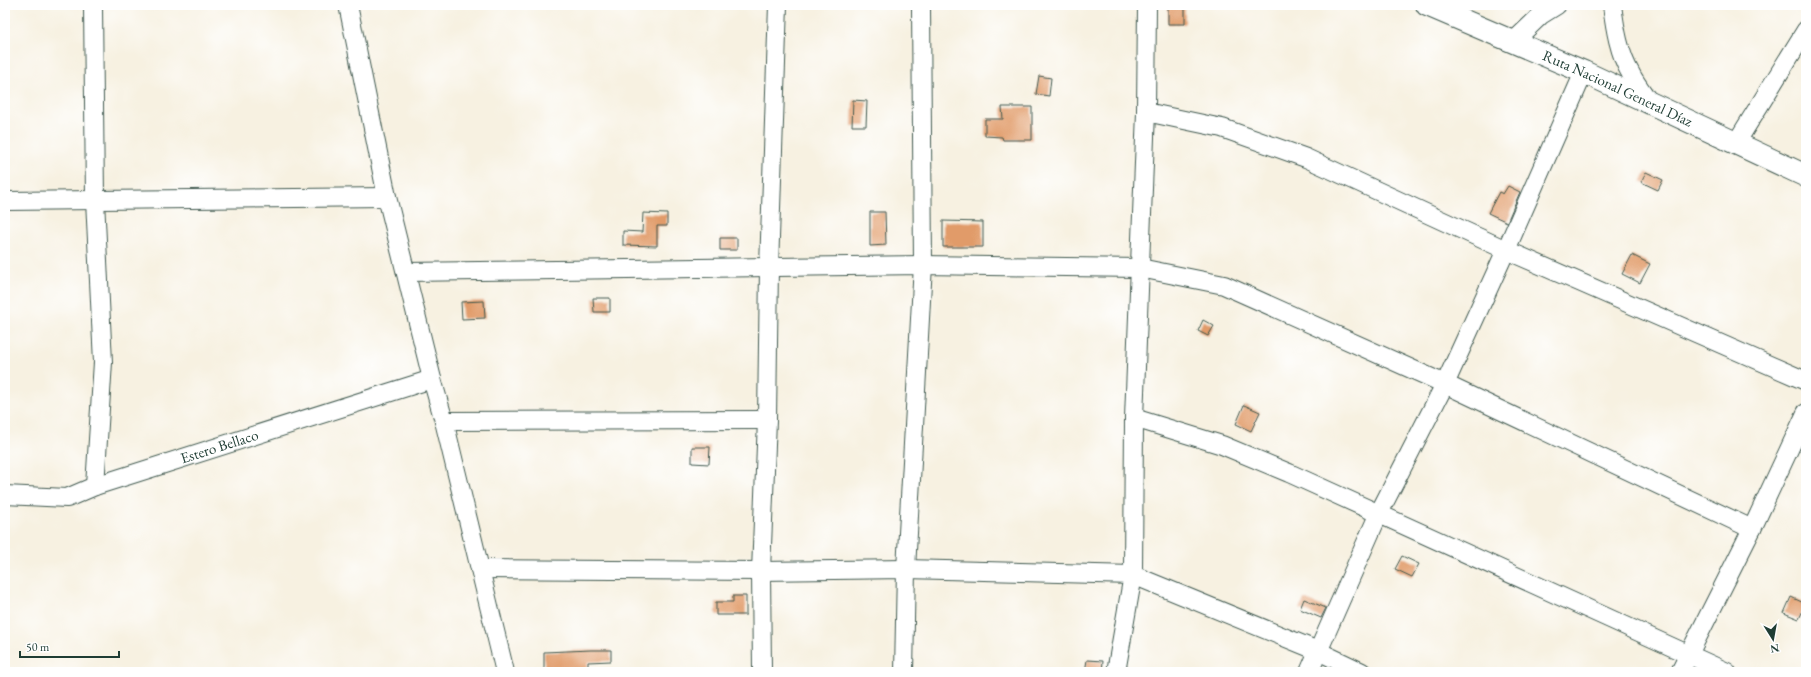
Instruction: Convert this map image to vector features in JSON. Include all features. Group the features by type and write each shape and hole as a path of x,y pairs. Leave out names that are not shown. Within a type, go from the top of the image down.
{"highway":[{"name":"Ruta Nacional General Díaz","path":"1428,5 1456,10 1514,41 1584,72 1806,176"}],"street":[{"path":"93,5 95,200 103,362 95,486"},
{"path":"348,5 387,197 432,379 444,421 505,672"},
{"path":"762,672 761,571 767,420 768,267 778,5"},
{"path":"904,672 906,569 923,265 921,5"},
{"path":"1116,672 1133,575 1134,418 1146,112 1147,5"},
{"path":"1514,41 1542,15 1557,5"},
{"path":"1612,5 1622,54 1630,74 1650,103"},
{"path":"1736,143 1806,30"},
{"path":"1309,672 1379,513 1445,384 1584,72"},
{"path":"1146,112 1222,128 1306,158 1506,250 1806,381"},
{"path":"5,201 387,197"},
{"path":"406,272 923,265 1140,268 1224,285 1445,384 1752,528"},
{"name":"Estero Bellaco","path":"5,495 67,498 95,486 432,379"},
{"path":"1680,672 1752,528 1806,413"},
{"path":"1134,418 1222,445 1290,473 1727,672"},
{"path":"444,421 767,420"},
{"path":"480,569 761,571 906,569 1133,575 1318,651 1362,672"}],"building":[{"path":"1168,6 1185,7 1185,24 1168,24"},
{"path":"1039,76 1051,78 1049,96 1036,94"},
{"path":"853,100 867,101 866,126 852,126"},
{"path":"1002,107 1032,107 1032,140 1003,140 1002,137 985,136 985,119 1003,119"},
{"path":"1646,172 1663,180 1658,190 1641,182"},
{"path":"1508,186 1520,192 1507,222 1488,213 1499,192 1503,194"},
{"path":"870,212 885,212 886,245 870,246"},
{"path":"643,213 667,214 667,226 657,226 657,246 623,245 623,231 642,232"},
{"path":"943,221 983,222 983,247 943,247"},
{"path":"720,238 737,238 737,250 720,250"},
{"path":"1632,255 1650,264 1640,283 1622,274"},
{"path":"593,298 610,298 610,312 594,312"},
{"path":"484,301 485,318 462,319 461,302"},
{"path":"1203,320 1214,326 1208,336 1198,331"},
{"path":"1244,405 1260,412 1251,431 1236,424"},
{"path":"692,447 710,447 709,464 692,463"},
{"path":"1402,556 1419,564 1412,577 1395,569"},
{"path":"733,596 746,596 746,615 716,615 716,602 733,602"},
{"path":"1791,597 1806,604 1799,619 1784,613"},
{"path":"1304,599 1326,608 1321,618 1300,609"},
{"path":"611,650 611,661 588,662 588,672 544,672 544,652"},
{"path":"1087,660 1103,661 1102,672 1085,672"}]}
